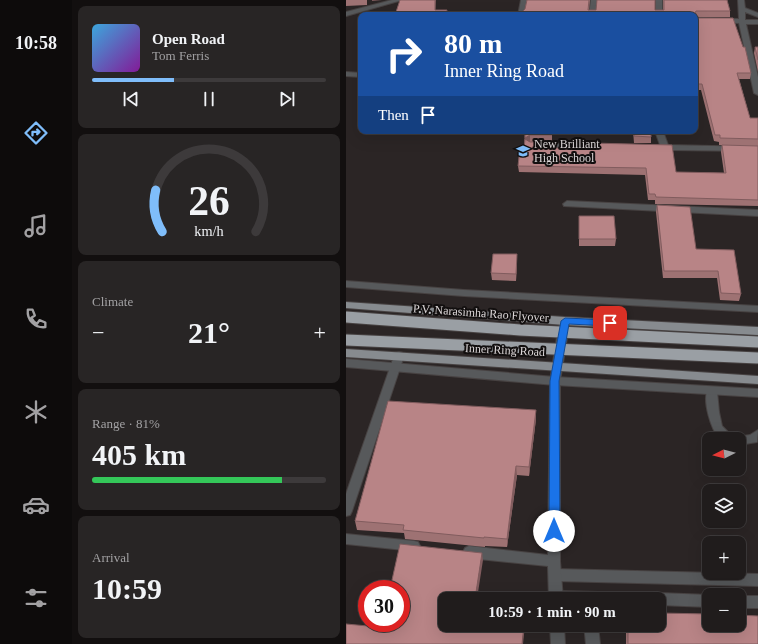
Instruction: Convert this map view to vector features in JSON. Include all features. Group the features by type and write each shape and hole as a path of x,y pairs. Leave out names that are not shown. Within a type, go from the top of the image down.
{"highway":[{"name":"P.V. Narasimha Rao Flyover","path":"346,317 528,330 758,342"},
{"path":"346,340 758,358"}],"main road":[{"path":"346,305 565,321 758,330"},
{"name":"Inner Ring Road","path":"346,353 397,362 438,360 557,366 758,380"}],"street":[{"path":"346,14 399,0"},
{"path":"522,12 524,0"},
{"path":"592,12 594,0"},
{"path":"659,0 659,12"},
{"path":"741,0 742,21 758,93"},
{"path":"742,9 758,15"},
{"path":"698,20 758,22"},
{"path":"346,74 358,75"},
{"path":"660,134 665,148"},
{"path":"530,145 610,147"},
{"path":"650,147 758,149"},
{"path":"566,204 758,213"},
{"path":"346,284 472,293 758,309"},
{"path":"556,592 554,560 555,381 565,321"},
{"path":"346,511 397,362"},
{"path":"346,363 397,362 555,381 758,393"},
{"path":"712,391 713,412 718,429 721,432"},
{"path":"746,440 753,439 758,434"},
{"path":"346,539 424,547"},
{"path":"455,550 554,560"},
{"path":"555,575 758,580"},
{"path":"666,600 702,601"},
{"path":"746,602 758,602"},
{"path":"557,632 558,644"},
{"path":"592,632 593,644"}],"building":[{"path":"400,0 435,0 435,10 447,10 447,12 396,12"},
{"path":"527,0 589,0 588,10 596,10 597,0 655,0 655,10 664,10 664,0 727,0 730,11 523,12"},
{"path":"698,18 733,18 743,47 745,47 751,73 737,73 750,118 758,118 758,139 720,138 720,135 715,135 702,84 698,84"},
{"path":"755,47 758,47 758,60"},
{"path":"525,134 552,134 530,135 525,138"},
{"path":"634,134 651,134 651,137 634,136"},
{"path":"525,139 530,142 552,142 551,148 591,148 591,143 672,145 676,172 726,173 722,145 758,146 758,200 656,197 655,194 649,194 646,168 518,166 520,148 524,148"},
{"path":"657,205 690,207 696,249 734,250 741,294 721,293 718,271 664,271"},
{"path":"579,216 614,216 616,239 579,239"},
{"path":"493,254 517,254 516,274 491,273"},
{"path":"388,401 536,410 529,467 516,466 507,539 403,530 404,525 355,521"},
{"path":"400,544 482,553 476,592 438,592 438,632 523,632 522,644 346,644 346,624 358,625 358,632 410,632 410,580 392,580"},
{"path":"666,613 702,614 702,632 746,632 746,615 758,616 758,644 628,644 628,632 666,632"}],"place":[{"name":"New Brilliant High School","path":"523,151"}],"route":[{"path":"554,531 555,381 565,321 610,323"}]}
